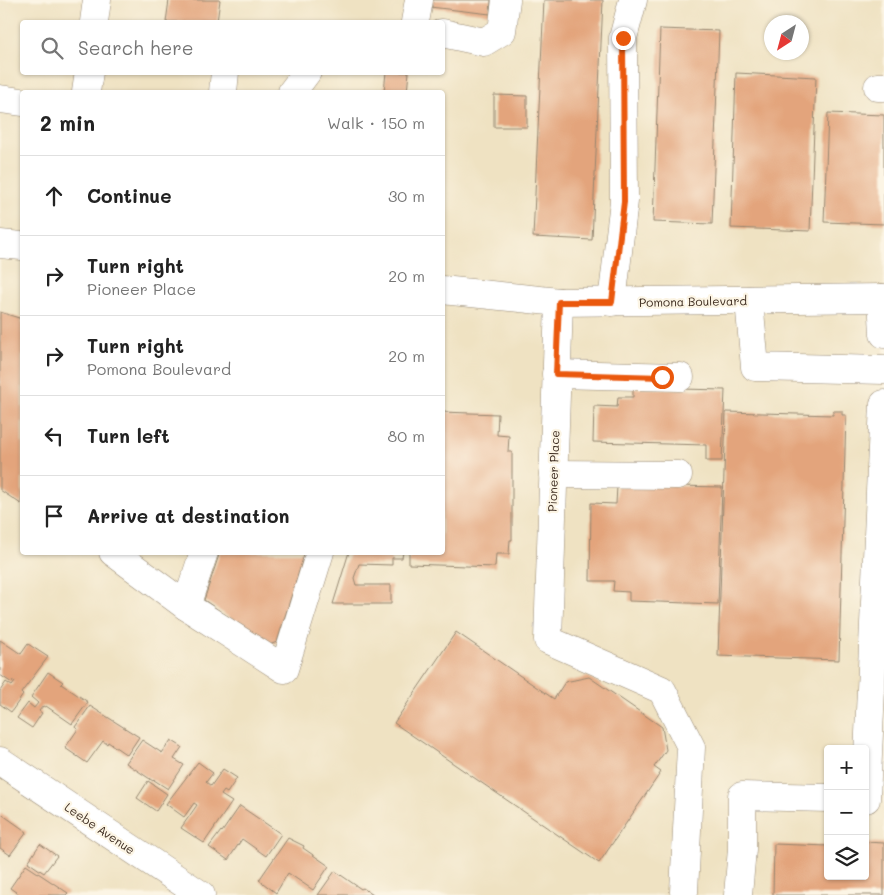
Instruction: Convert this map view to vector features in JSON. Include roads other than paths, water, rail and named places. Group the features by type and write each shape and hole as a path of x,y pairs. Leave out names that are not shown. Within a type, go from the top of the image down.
{"street":[{"path":"94,20 97,0"},
{"path":"415,20 419,0"},
{"path":"445,34 484,42 502,31 506,0"},
{"path":"612,302 624,202 623,38 633,0"},
{"path":"86,90 89,75"},
{"path":"223,90 225,75"},
{"path":"294,90 305,75"},
{"path":"0,99 20,102"},
{"path":"0,244 20,246"},
{"name":"Pomona Boulevard","path":"445,290 559,302 883,298"},
{"path":"883,298 884,334"},
{"path":"749,300 755,367 884,370"},
{"name":"Pioneer Place","path":"559,302 548,640 662,690 691,747 684,892"},
{"path":"556,374 680,377"},
{"path":"866,790 884,404"},
{"path":"553,474 678,475"},
{"path":"121,555 143,563 186,606 284,669 319,555"},
{"path":"186,606 203,555"},
{"name":"Leebe Avenue","path":"0,761 201,895"},
{"path":"738,895 742,849 742,796 824,798"},
{"path":"869,799 884,800"}]}
